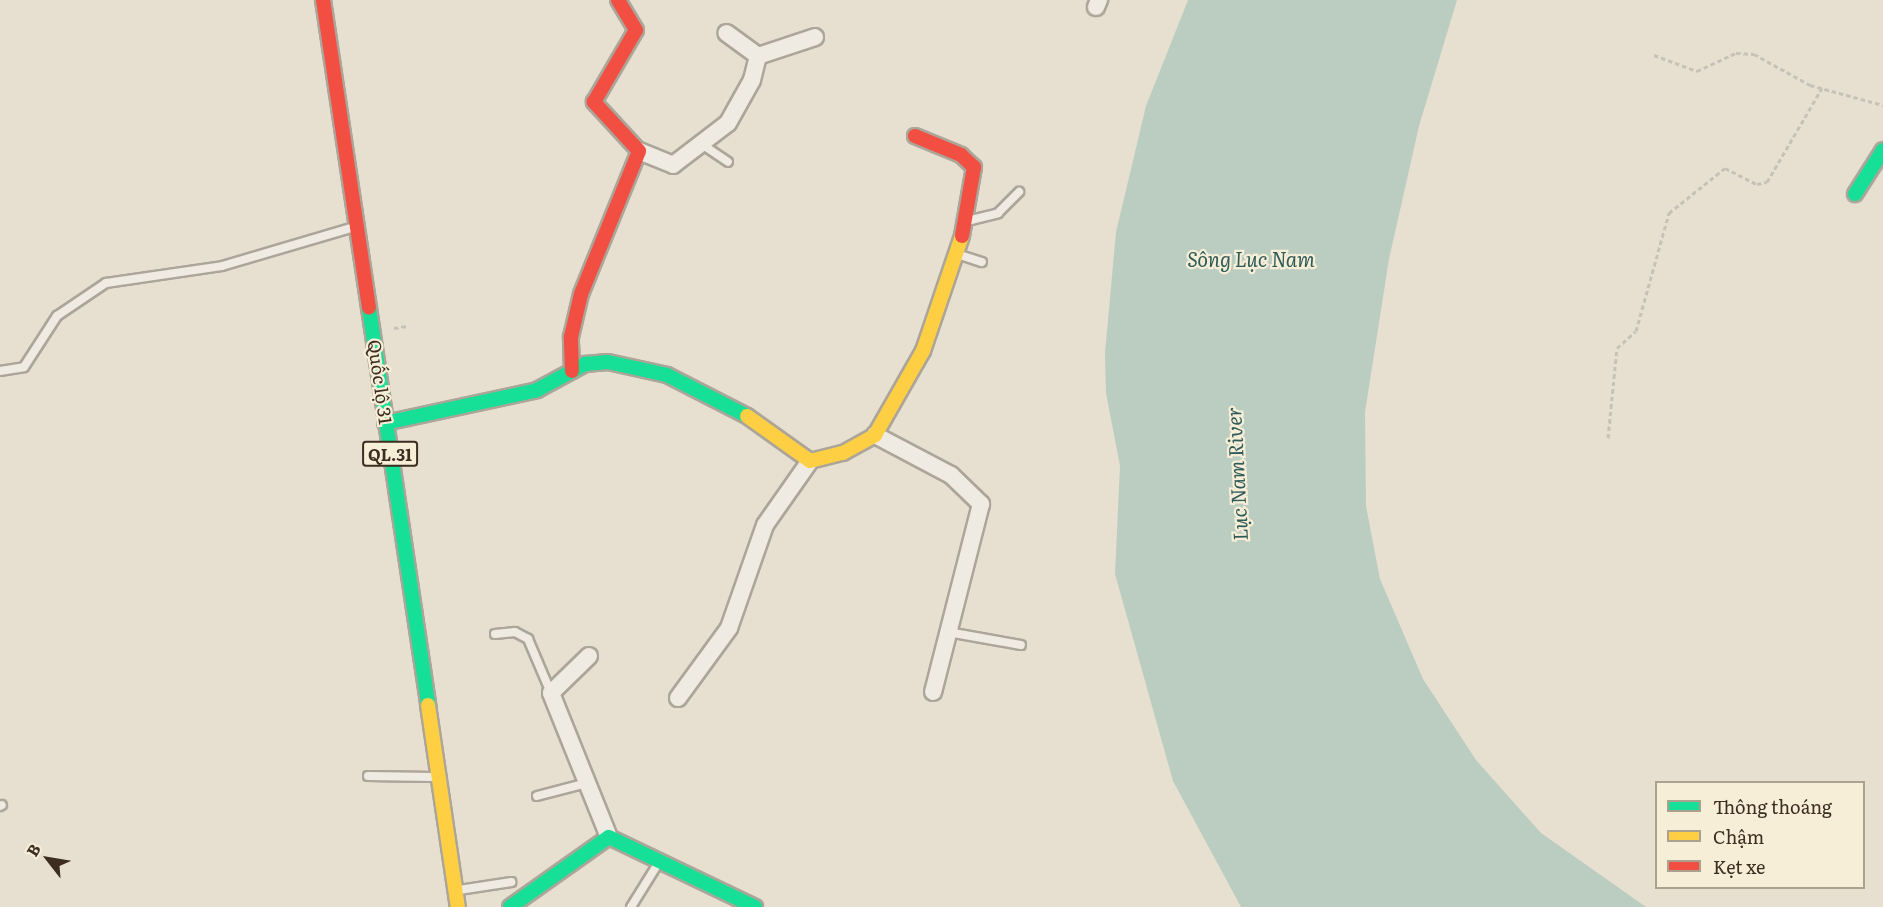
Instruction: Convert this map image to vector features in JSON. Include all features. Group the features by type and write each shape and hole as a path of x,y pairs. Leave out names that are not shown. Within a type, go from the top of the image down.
{"main road":[{"name":"Quốc lộ 31","path":"323,0 458,907"},
{"path":"572,371 571,337 581,294 639,151 594,102 636,30 618,0"},
{"path":"385,423 537,390 572,371 608,362 728,403 810,461 843,453 875,435 923,351 959,254 974,167 961,155 915,136"},
{"path":"1855,194 1883,150"},
{"path":"510,907 609,837 753,907"}],"street":[{"path":"726,33 758,56"},
{"path":"758,56 815,37"},
{"path":"639,151 666,166 703,145 728,123 752,80 758,56"},
{"path":"875,435 951,475 981,504 933,692"},
{"path":"678,698 729,628 765,525 810,461"},
{"path":"589,656 551,693 609,837"}],"lane":[{"path":"703,145 728,162"},
{"path":"965,221 998,213 1019,192"},
{"path":"0,371 24,367 57,316 106,283 239,263 357,226"},
{"path":"959,254 982,262"},
{"path":"495,634 515,632 528,639 551,693"},
{"path":"948,632 1021,645"},
{"path":"420,743 435,741"},
{"path":"368,776 440,777"},
{"path":"537,796 586,783"},
{"path":"631,907 659,862"},
{"path":"456,890 511,882"}],"path":[{"path":"1654,55 1696,71 1736,53 1754,54 1822,88 1883,105"},
{"path":"1608,438 1617,348 1636,331 1670,213 1725,168 1757,184 1767,182 1822,88"}],"water":[{"name":"Sông Lục Nam","path":"1188,0 1457,0 1419,126 1389,259 1365,412 1366,506 1380,579 1423,679 1476,760 1541,833 1646,907 1241,907 1173,781 1115,574 1120,466 1106,393 1105,353 1116,232 1146,106"}],"traffic: fast":[{"path":"1855,194 1883,150"},
{"path":"369,308 428,705"},
{"path":"385,423 537,390 585,364 608,362 667,375 747,416"},
{"path":"510,907 609,837 755,907"}],"traffic: slow":[{"path":"747,416 810,461 843,453 875,435 923,351 962,236"},
{"path":"428,705 458,907"}],"traffic: jam":[{"path":"323,0 369,308"},
{"path":"572,371 571,337 581,294 639,151 594,102 636,30 618,0"},
{"path":"915,136 961,155 974,167 962,236"}],"water label":[{"name":"Lục Nam River","path":"1236,474"}]}
